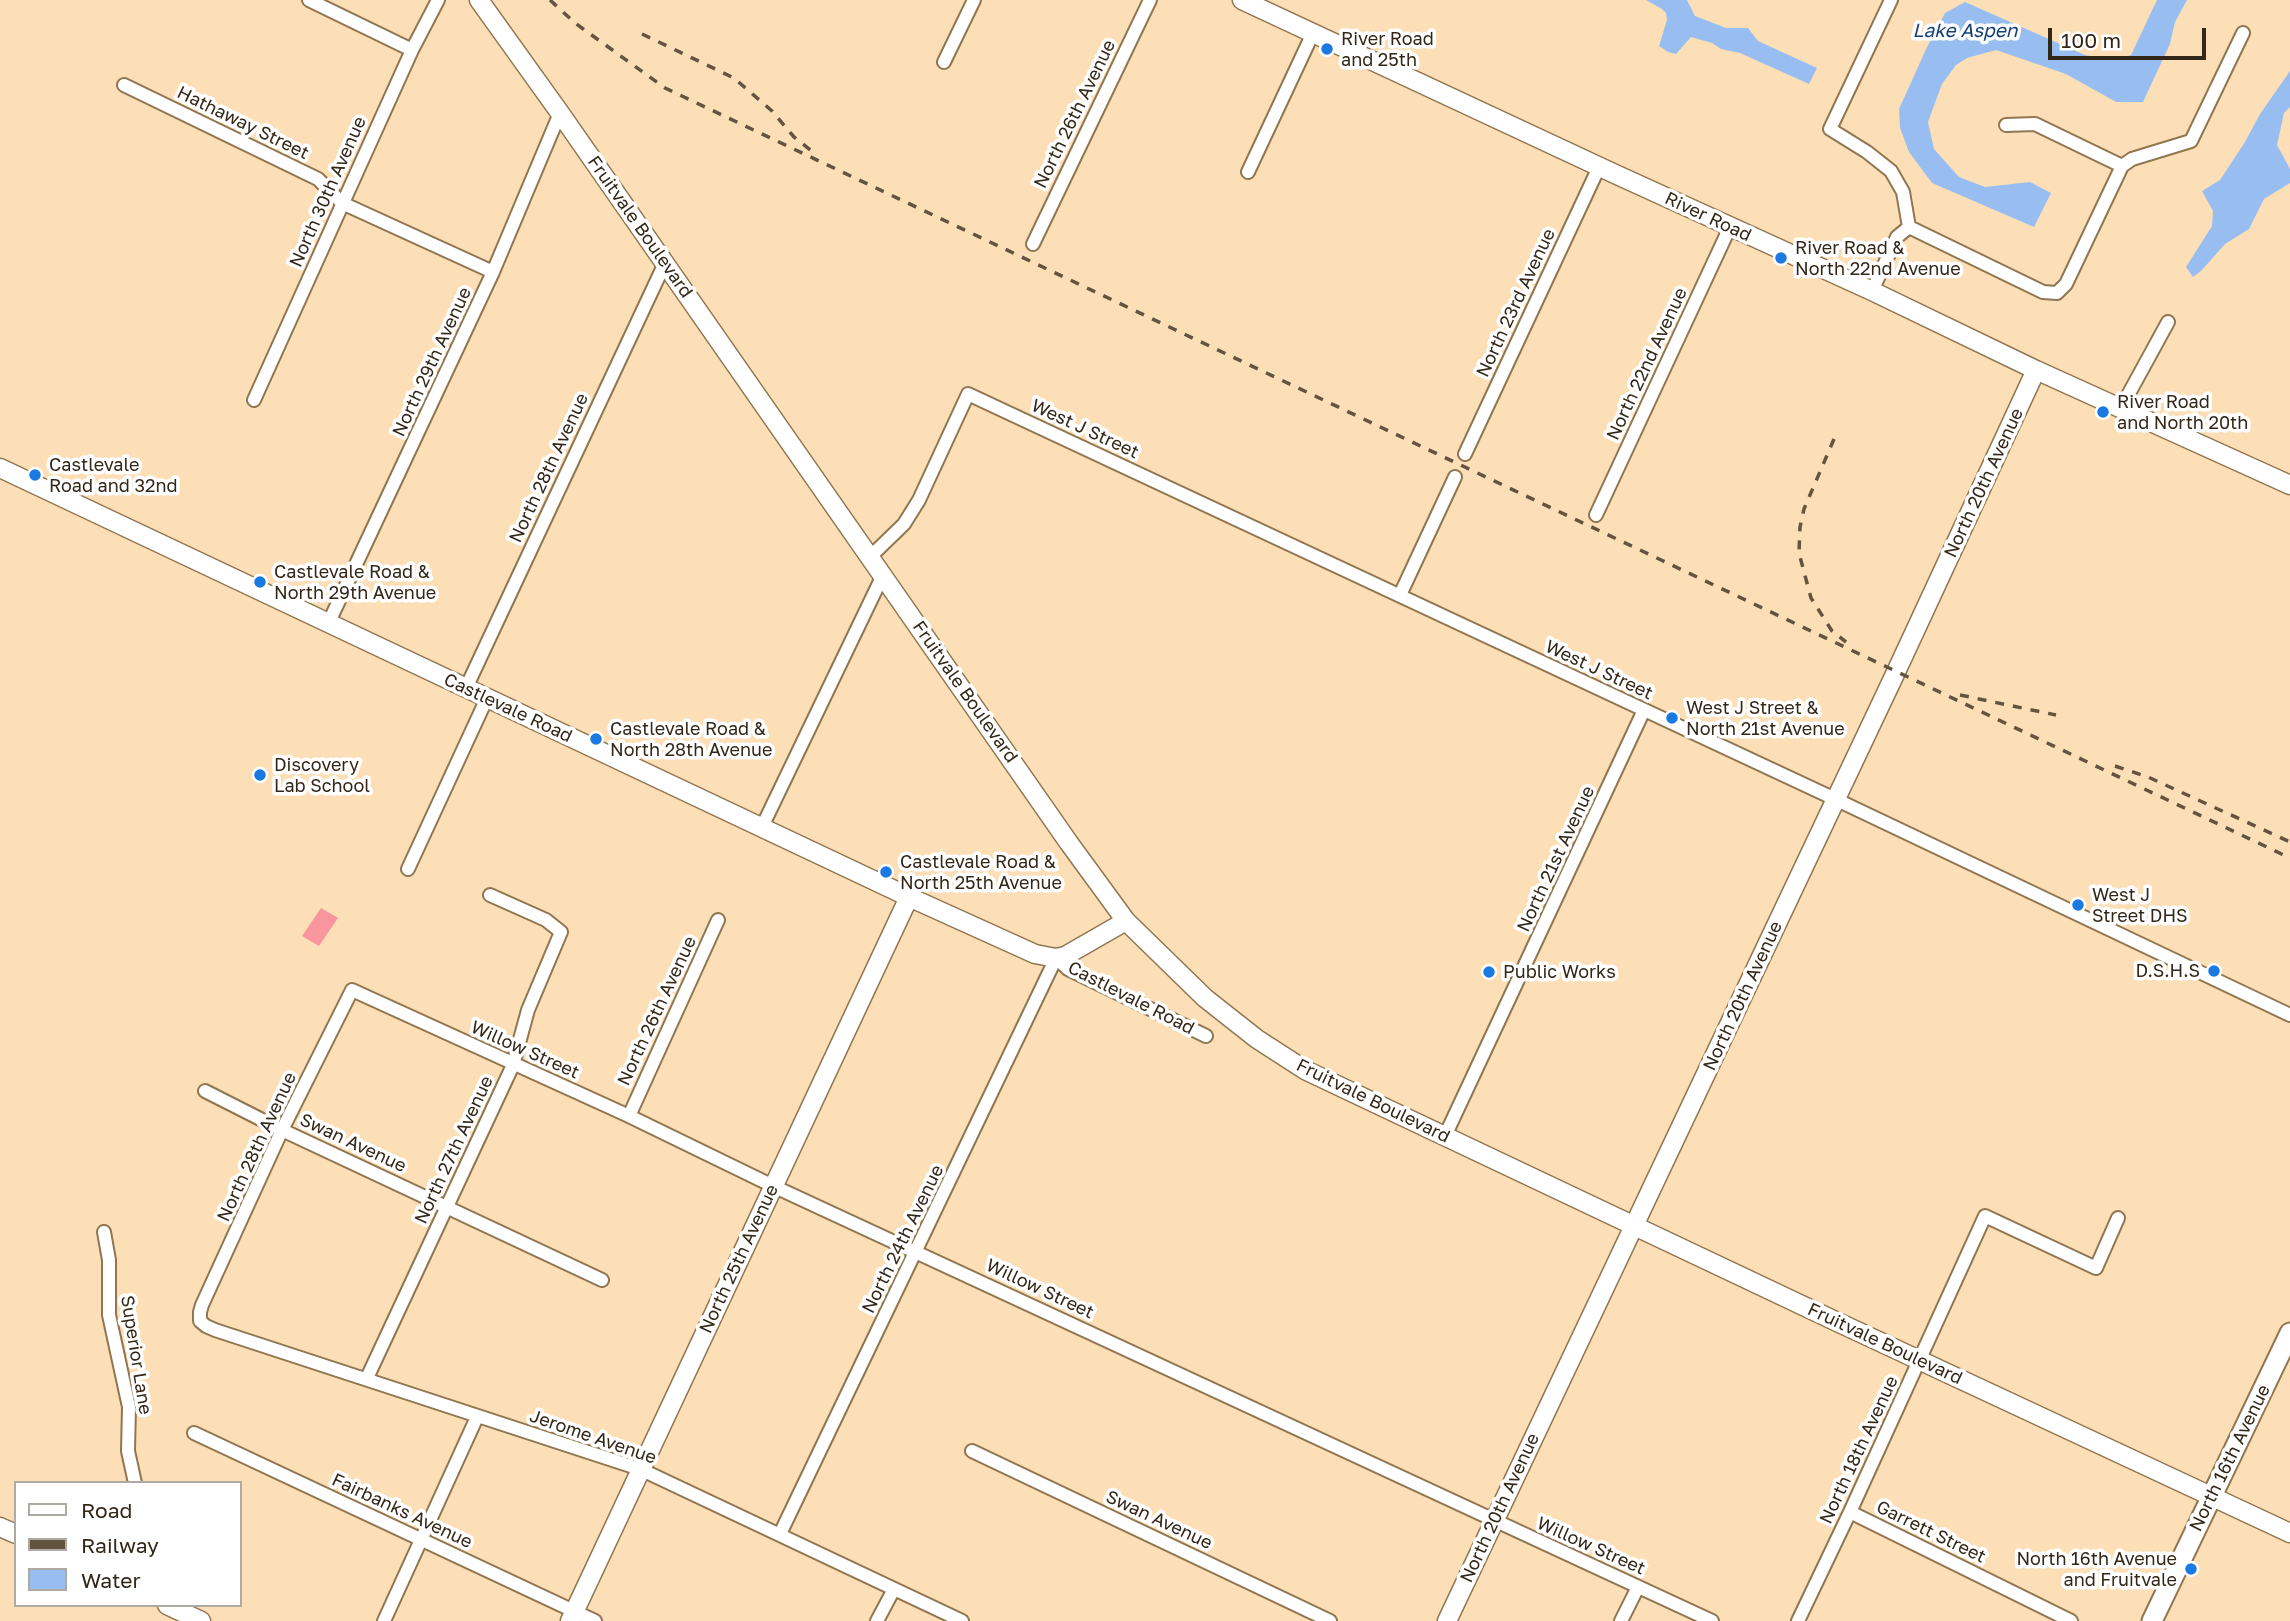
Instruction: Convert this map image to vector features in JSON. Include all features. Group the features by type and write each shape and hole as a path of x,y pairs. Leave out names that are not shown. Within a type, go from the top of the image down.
{"main road":[{"name":"North 16th Avenue","path":"2152,1621 2290,1334"}],"street":[{"path":"309,0 412,50"},
{"name":"North 30th Avenue","path":"254,400 342,202 438,0"},
{"name":"Fruitvale Boulevard","path":"479,0 665,262 1069,843 1126,921 1205,998 1257,1039 1305,1070 1919,1361 2290,1532"},
{"path":"944,62 974,0"},
{"name":"North 26th Avenue","path":"1032,244 1150,0"},
{"name":"River Road","path":"1242,0 1872,291 2036,370 2290,485"},
{"path":"1891,0 1830,129 1891,171 1902,192 1909,228"},
{"path":"1248,172 1313,33"},
{"path":"1909,228 2043,292 2057,293 2066,284 2122,166 2132,159 2191,141 2243,33"},
{"name":"Hathaway Street","path":"124,85 318,179 342,202 493,272"},
{"name":"North 29th Avenue","path":"328,624 493,272 560,113"},
{"path":"2006,125 2035,124 2122,166"},
{"name":"North 23rd Avenue","path":"1465,454 1599,167"},
{"name":"North 22nd Avenue","path":"1596,515 1730,227"},
{"path":"1872,291 1897,237 1909,228"},
{"name":"North 28th Avenue","path":"466,688 665,262"},
{"path":"2121,408 2168,322"},
{"name":"North 20th Avenue","path":"1447,1621 2036,370"},
{"name":"West J Street","path":"870,557 904,524 919,500 968,394 2290,1014"},
{"name":"Castlevale Road","path":"0,468 1035,954 1056,958 1065,956 1126,921"},
{"path":"1400,595 1455,477"},
{"path":"762,827 883,575"},
{"path":"408,869 487,698"},
{"name":"North 21st Avenue","path":"1445,1136 1644,710"},
{"name":"North 27th Avenue","path":"367,1378 513,1065 528,1010 561,932 546,920 490,894"},
{"name":"North 25th Avenue","path":"572,1616 909,897"},
{"name":"North 26th Avenue","path":"629,1116 718,920"},
{"name":"Castlevale Road","path":"1056,958 1068,969 1206,1036"},
{"name":"North 24th Avenue","path":"780,1534 1056,958"},
{"name":"North 28th Avenue","path":"200,1321 202,1305 282,1130 352,990"},
{"name":"Willow Street","path":"352,990 629,1116 773,1186 1712,1621"},
{"name":"Swan Avenue","path":"205,1091 282,1130 602,1280"},
{"name":"North 18th Avenue","path":"1798,1621 1985,1216 2096,1268 2118,1218"},
{"name":"Superior Lane","path":"104,1232 109,1260 108,1315 129,1407 128,1451 135,1481"},
{"name":"Jerome Avenue","path":"200,1321 215,1330 640,1469 962,1621"},
{"path":"384,1621 477,1417"},
{"name":"Fairbanks Avenue","path":"194,1433 420,1539 572,1616 595,1621"},
{"name":"Swan Avenue","path":"972,1451 1330,1621"},
{"name":"Garrett Street","path":"1850,1512 2071,1621"},
{"path":"1621,1621 1638,1587"},
{"path":"877,1621 894,1589"},
{"path":"171,1607 201,1621"}],"shaded area":[{"path":"321,908 338,918 319,946 302,936"}],"water":[{"path":"1646,0 1687,0 1695,16 1726,28 1748,28 1758,41 1817,68 1809,84 1740,53 1691,37 1676,54 1668,52 1659,46 1667,20 1666,13"},
{"name":"Lake Aspen","path":"2157,0 2187,0 2175,22 2170,44 2143,102 2116,102 2066,74 1996,50 1967,58 1956,65 1942,84 1928,122 1934,149 1959,177 1985,187 2030,182 2051,193 2034,227 1932,183 1909,152 1900,128 1899,109 1945,13 1965,2 2085,55 2119,59 2131,55"},
{"path":"2290,71 2290,107 2284,113 2277,145 2290,169 2290,183 2264,199 2249,229 2225,244 2193,277 2186,267 2212,226 2213,211 2202,191 2220,180"}],"railway":[{"path":"550,0 575,23 665,88 2290,858"},
{"path":"642,34 734,78 813,152"},
{"path":"1834,439 1804,509 1799,553 1811,598 1832,631 1846,642"},
{"path":"1960,695 2056,715"},
{"path":"2115,766 2148,777 2290,842"}],"place":[{"name":"River Road and 25th","path":"1327,49"},
{"name":"River Road & North 22nd Avenue","path":"1781,258"},
{"name":"River Road and North 20th","path":"2103,412"},
{"name":"Castlevale Road and 32nd","path":"35,475"},
{"name":"Castlevale Road & North 29th Avenue","path":"260,582"},
{"name":"West J Street & North 21st Avenue","path":"1672,718"},
{"name":"Castlevale Road & North 28th Avenue","path":"596,739"},
{"name":"Discovery Lab School","path":"260,775"},
{"name":"Castlevale Road & North 25th Avenue","path":"886,872"},
{"name":"West J Street DHS","path":"2078,905"},
{"name":"D.S.H.S","path":"2214,971"},
{"name":"Public Works","path":"1489,972"},
{"name":"North 16th Avenue and Fruitvale","path":"2191,1569"}]}
